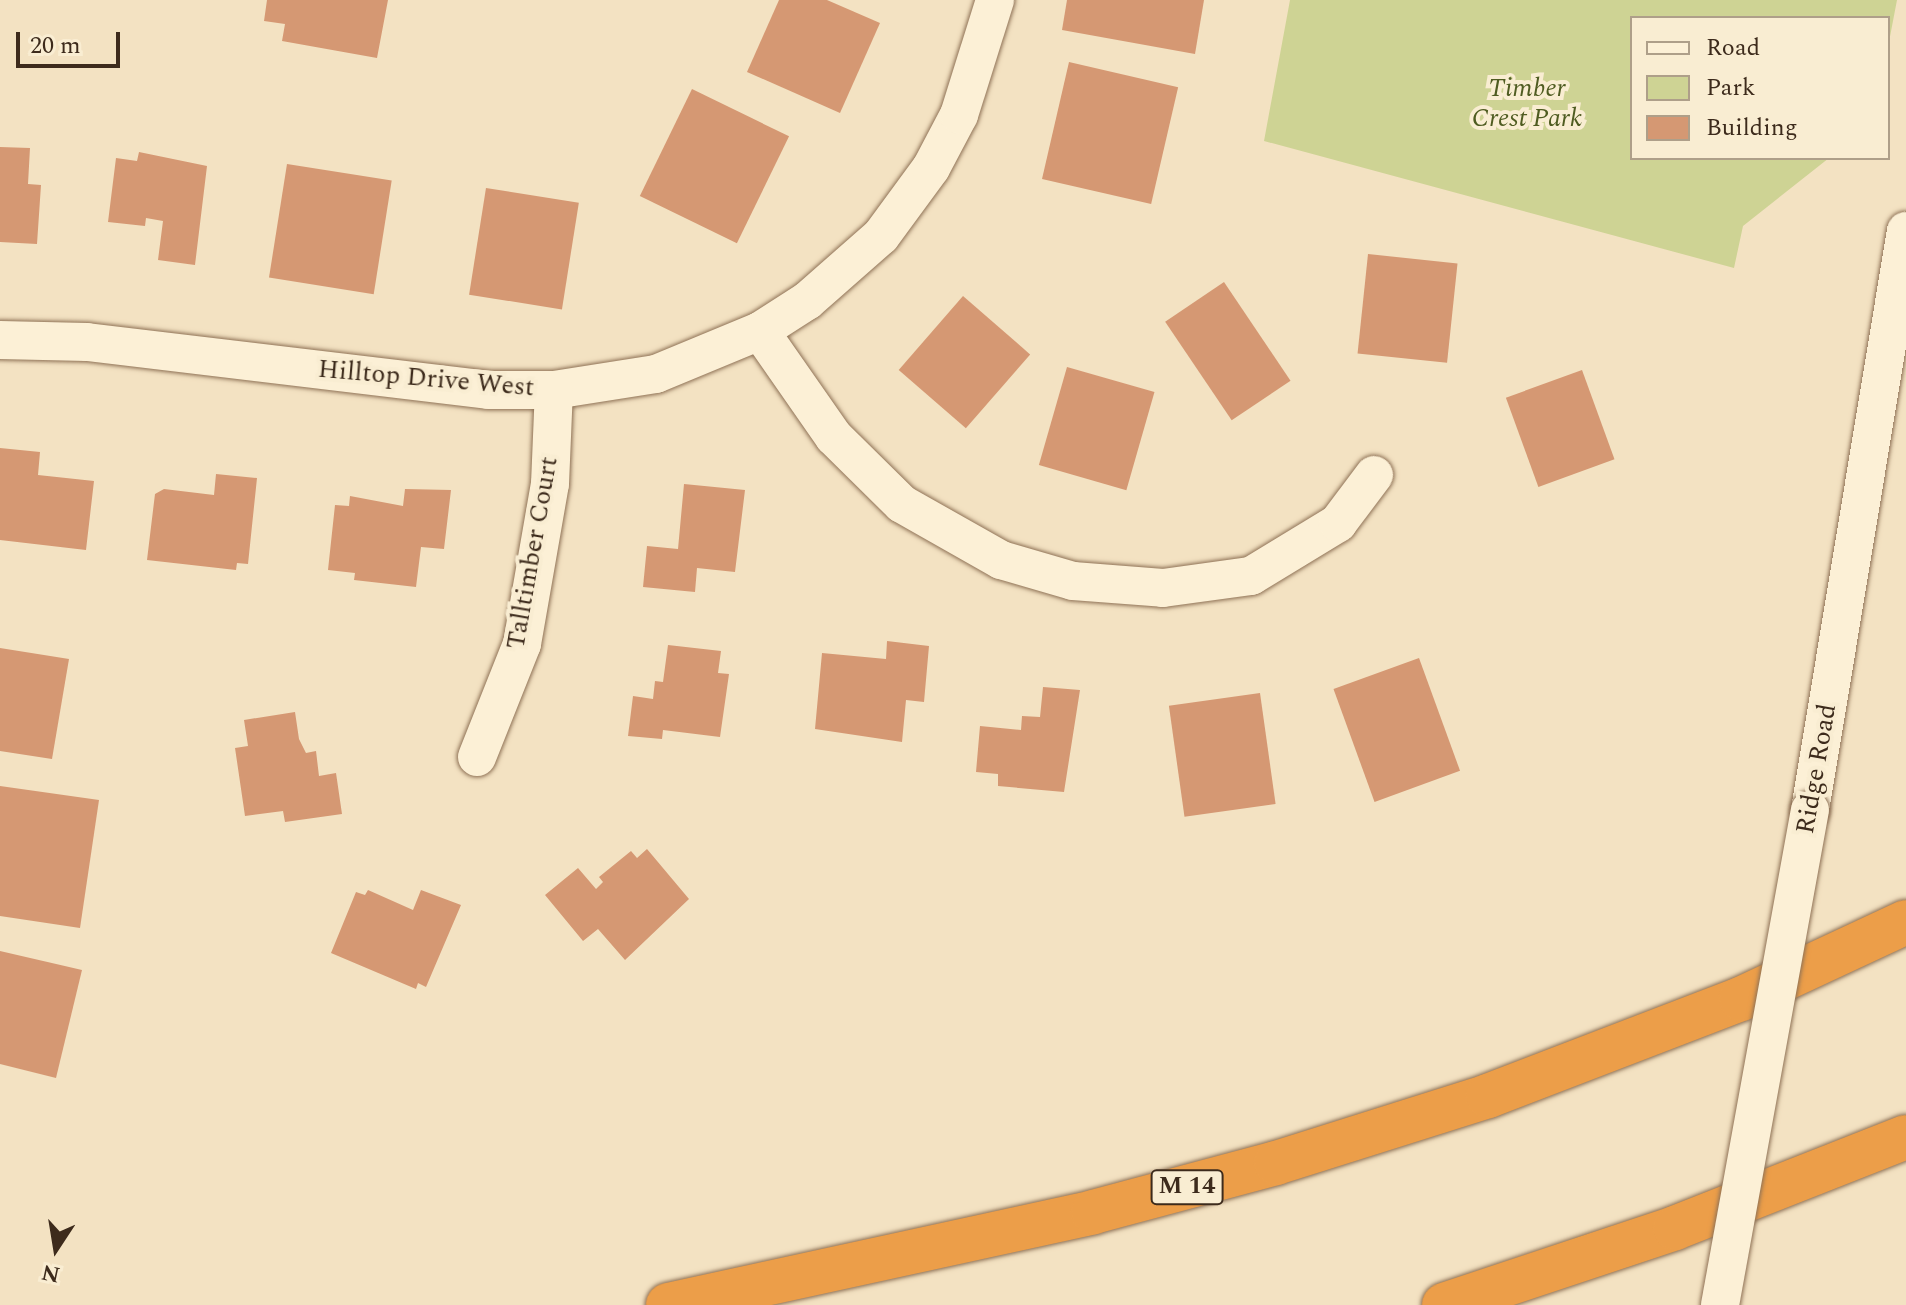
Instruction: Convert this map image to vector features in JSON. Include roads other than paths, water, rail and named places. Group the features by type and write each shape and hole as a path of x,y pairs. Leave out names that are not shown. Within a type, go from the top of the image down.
{"highway":[{"name":"M 14","path":"668,1305 1093,1212 1276,1163 1488,1096 1741,999 1906,922"},
{"path":"1444,1305 1675,1228 1906,1137"}],"street":[{"name":"Hilltop Drive West","path":"0,340 87,342 488,390 554,390 656,374 760,331 840,275 907,203 959,115 995,0"},
{"name":"Ridge Road","path":"1720,1305 1810,810 1906,231"},
{"path":"760,331 834,437 902,504 967,545 1061,578 1163,588 1251,576 1338,523 1374,475"},
{"name":"Talltimber Court","path":"477,757 522,644 550,484 554,390"}],"park label":[{"name":"Timber Crest Park","path":"1527,104"}]}
